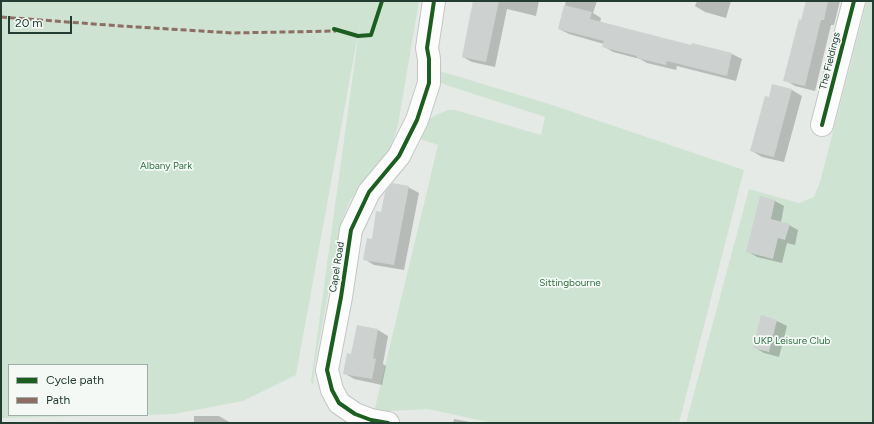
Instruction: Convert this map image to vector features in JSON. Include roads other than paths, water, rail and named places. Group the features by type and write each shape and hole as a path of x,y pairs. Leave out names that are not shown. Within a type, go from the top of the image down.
{"street":[{"name":"Capel Road","path":"388,423 371,420 355,414 339,403 332,390 327,370 341,297 351,230 369,192 399,156 417,120 429,83 429,59 427,48 434,1"},
{"name":"The Fieldings","path":"822,125 854,1"}],"park label":[{"name":"Albany Park","path":"166,166"},
{"name":"Sittingbourne","path":"570,283"},
{"name":"UKP Leisure Club","path":"792,341"}]}
